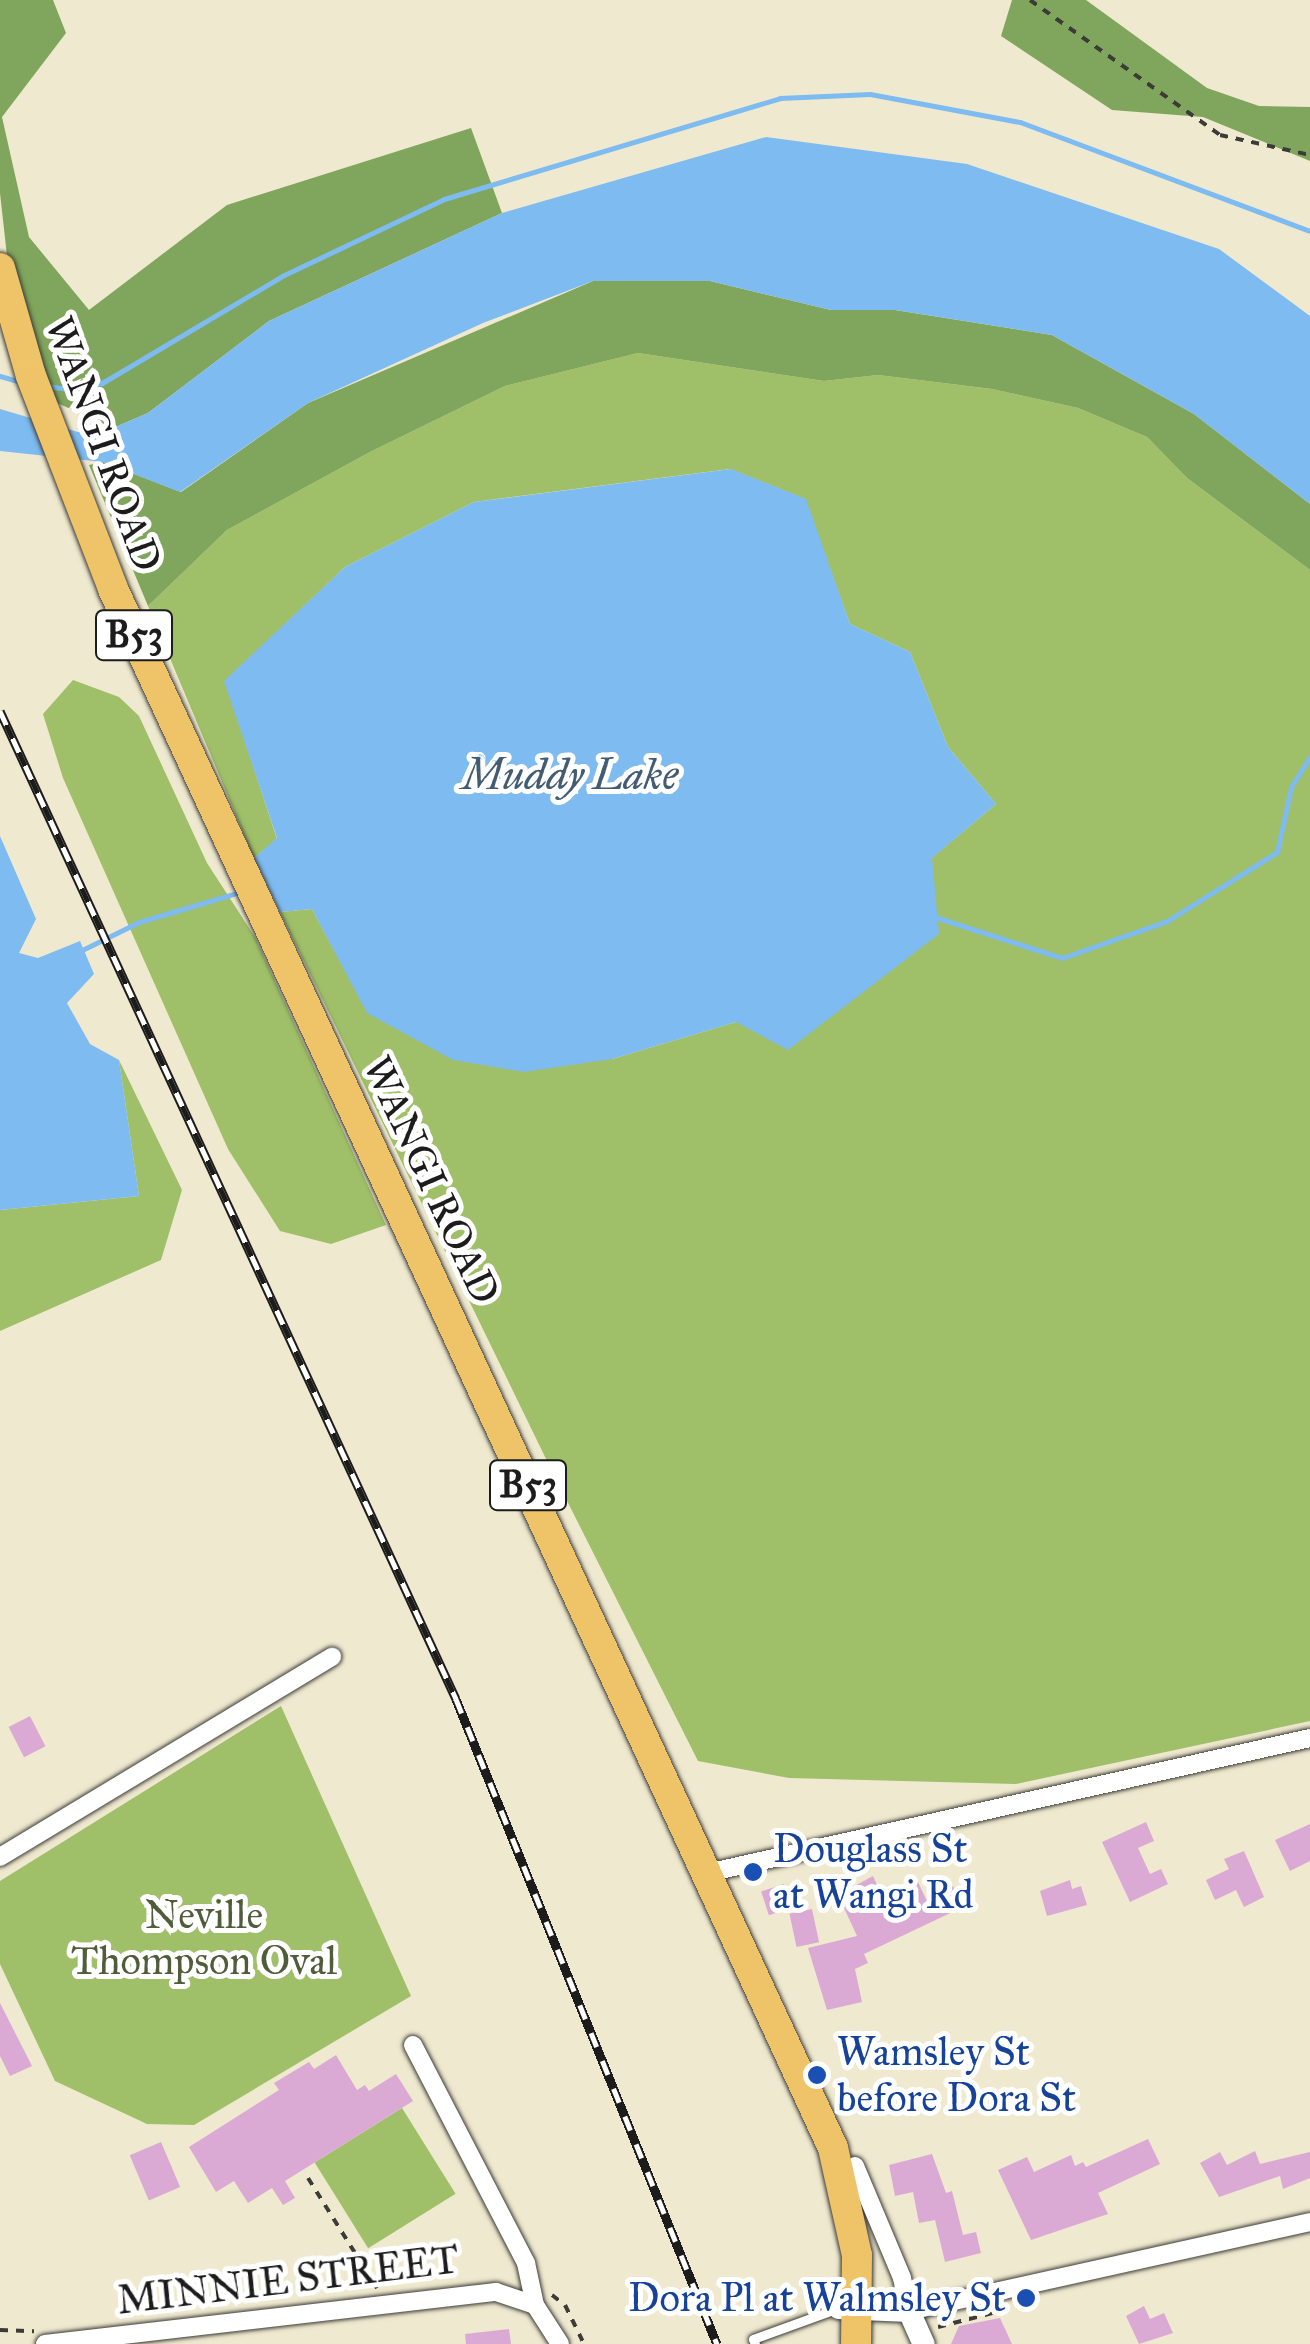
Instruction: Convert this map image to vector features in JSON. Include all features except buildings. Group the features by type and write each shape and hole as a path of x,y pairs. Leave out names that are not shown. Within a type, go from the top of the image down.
{"main road":[{"name":"WANGI ROAD","path":"0,268 31,376 75,501 818,2115 848,2308"},
{"name":"B53","path":"837,2344 848,2308"},
{"name":"B53","path":"848,2308 856,2344"}],"street":[{"path":"0,1857 168,1750 332,1657"},
{"path":"707,1872 1310,1738"},
{"path":"413,2046 526,2263 536,2305 560,2344"},
{"path":"856,2166 923,2341"},
{"path":"848,2308 909,2311 1310,2222"},
{"name":"MINNIE STREET","path":"45,2344 479,2293 510,2294 536,2305"}],"lane":[{"path":"756,2344 753,2339 848,2308"}],"path":[{"path":"1030,0 1220,135 1310,155"},
{"path":"308,2178 379,2291"},
{"path":"923,2341 942,2325 1010,2308"}],"green space":[{"path":"0,0 53,0 66,33 2,117 29,237 89,310 227,205 471,128 502,213 269,321 148,413 113,428 55,402 7,256 0,193"},
{"path":"1012,0 1086,0 1207,88 1259,106 1310,107 1310,161 1203,117 1112,110 1001,36"},
{"path":"593,281 710,281 831,310 895,310 1052,335 1194,414 1310,504 1310,570 1187,478 1147,437 1078,408 992,389 878,375 824,381 638,353 505,386 370,452 227,530 148,606 89,465 103,462 181,492 308,403"},
{"path":"638,353 824,381 878,375 992,389 1078,408 1147,437 1187,478 1310,570 1310,1721 1016,1784 789,1778 698,1761 548,1463 280,912 312,909 368,1013 612,1059 736,1022 996,804 948,747 910,652 850,624 805,499 730,469 474,502 345,567 225,681 277,839 254,858 148,606 227,530 370,452 505,386"},
{"path":"73,680 119,697 139,716 207,863 255,937 386,1225 331,1244 280,1231 228,1149 63,778 43,714"},
{"path":"119,1060 182,1190 161,1260 0,1331 0,1210 139,1196"},
{"name":"Neville Thompson Oval","path":"281,1706 411,1996 194,2125 147,2124 55,2081 0,1964 0,1881"},
{"path":"402,2108 456,2194 368,2248 315,2163"}],"water":[{"path":"766,137 967,164 1219,249 1310,316 1310,504 1194,414 1052,335 895,310 831,310 710,281 593,281 483,323 308,403 180,492 103,462 0,451 0,409 78,432 113,428 148,413 269,321 502,213"},
{"name":"Muddy Lake","path":"731,469 806,499 850,624 910,652 948,747 996,804 932,858 939,934 788,1050 736,1022 612,1059 524,1072 453,1060 367,1013 312,909 280,912 254,858 277,838 224,681 345,567 474,502"},
{"path":"0,836 36,919 19,953 38,958 80,941 94,974 67,1003 90,1044 119,1060 139,1196 0,1210"}],"waterway":[{"path":"47,386 75,390 102,383 282,276 444,199 780,98 870,94 1020,122 1310,231"},
{"path":"0,376 21,382"},
{"path":"935,917 1062,958 1167,921 1277,852 1291,787 1310,757"},
{"path":"78,952 139,922 240,892"}],"railway":[{"path":"0,711 456,1699 717,2344"}],"place":[{"name":"Douglass St at Wangi Rd","path":"753,1872"},
{"name":"Wamsley St before Dora St","path":"817,2075"},
{"name":"Dora Pl at Walmsley St","path":"1026,2298"}]}
